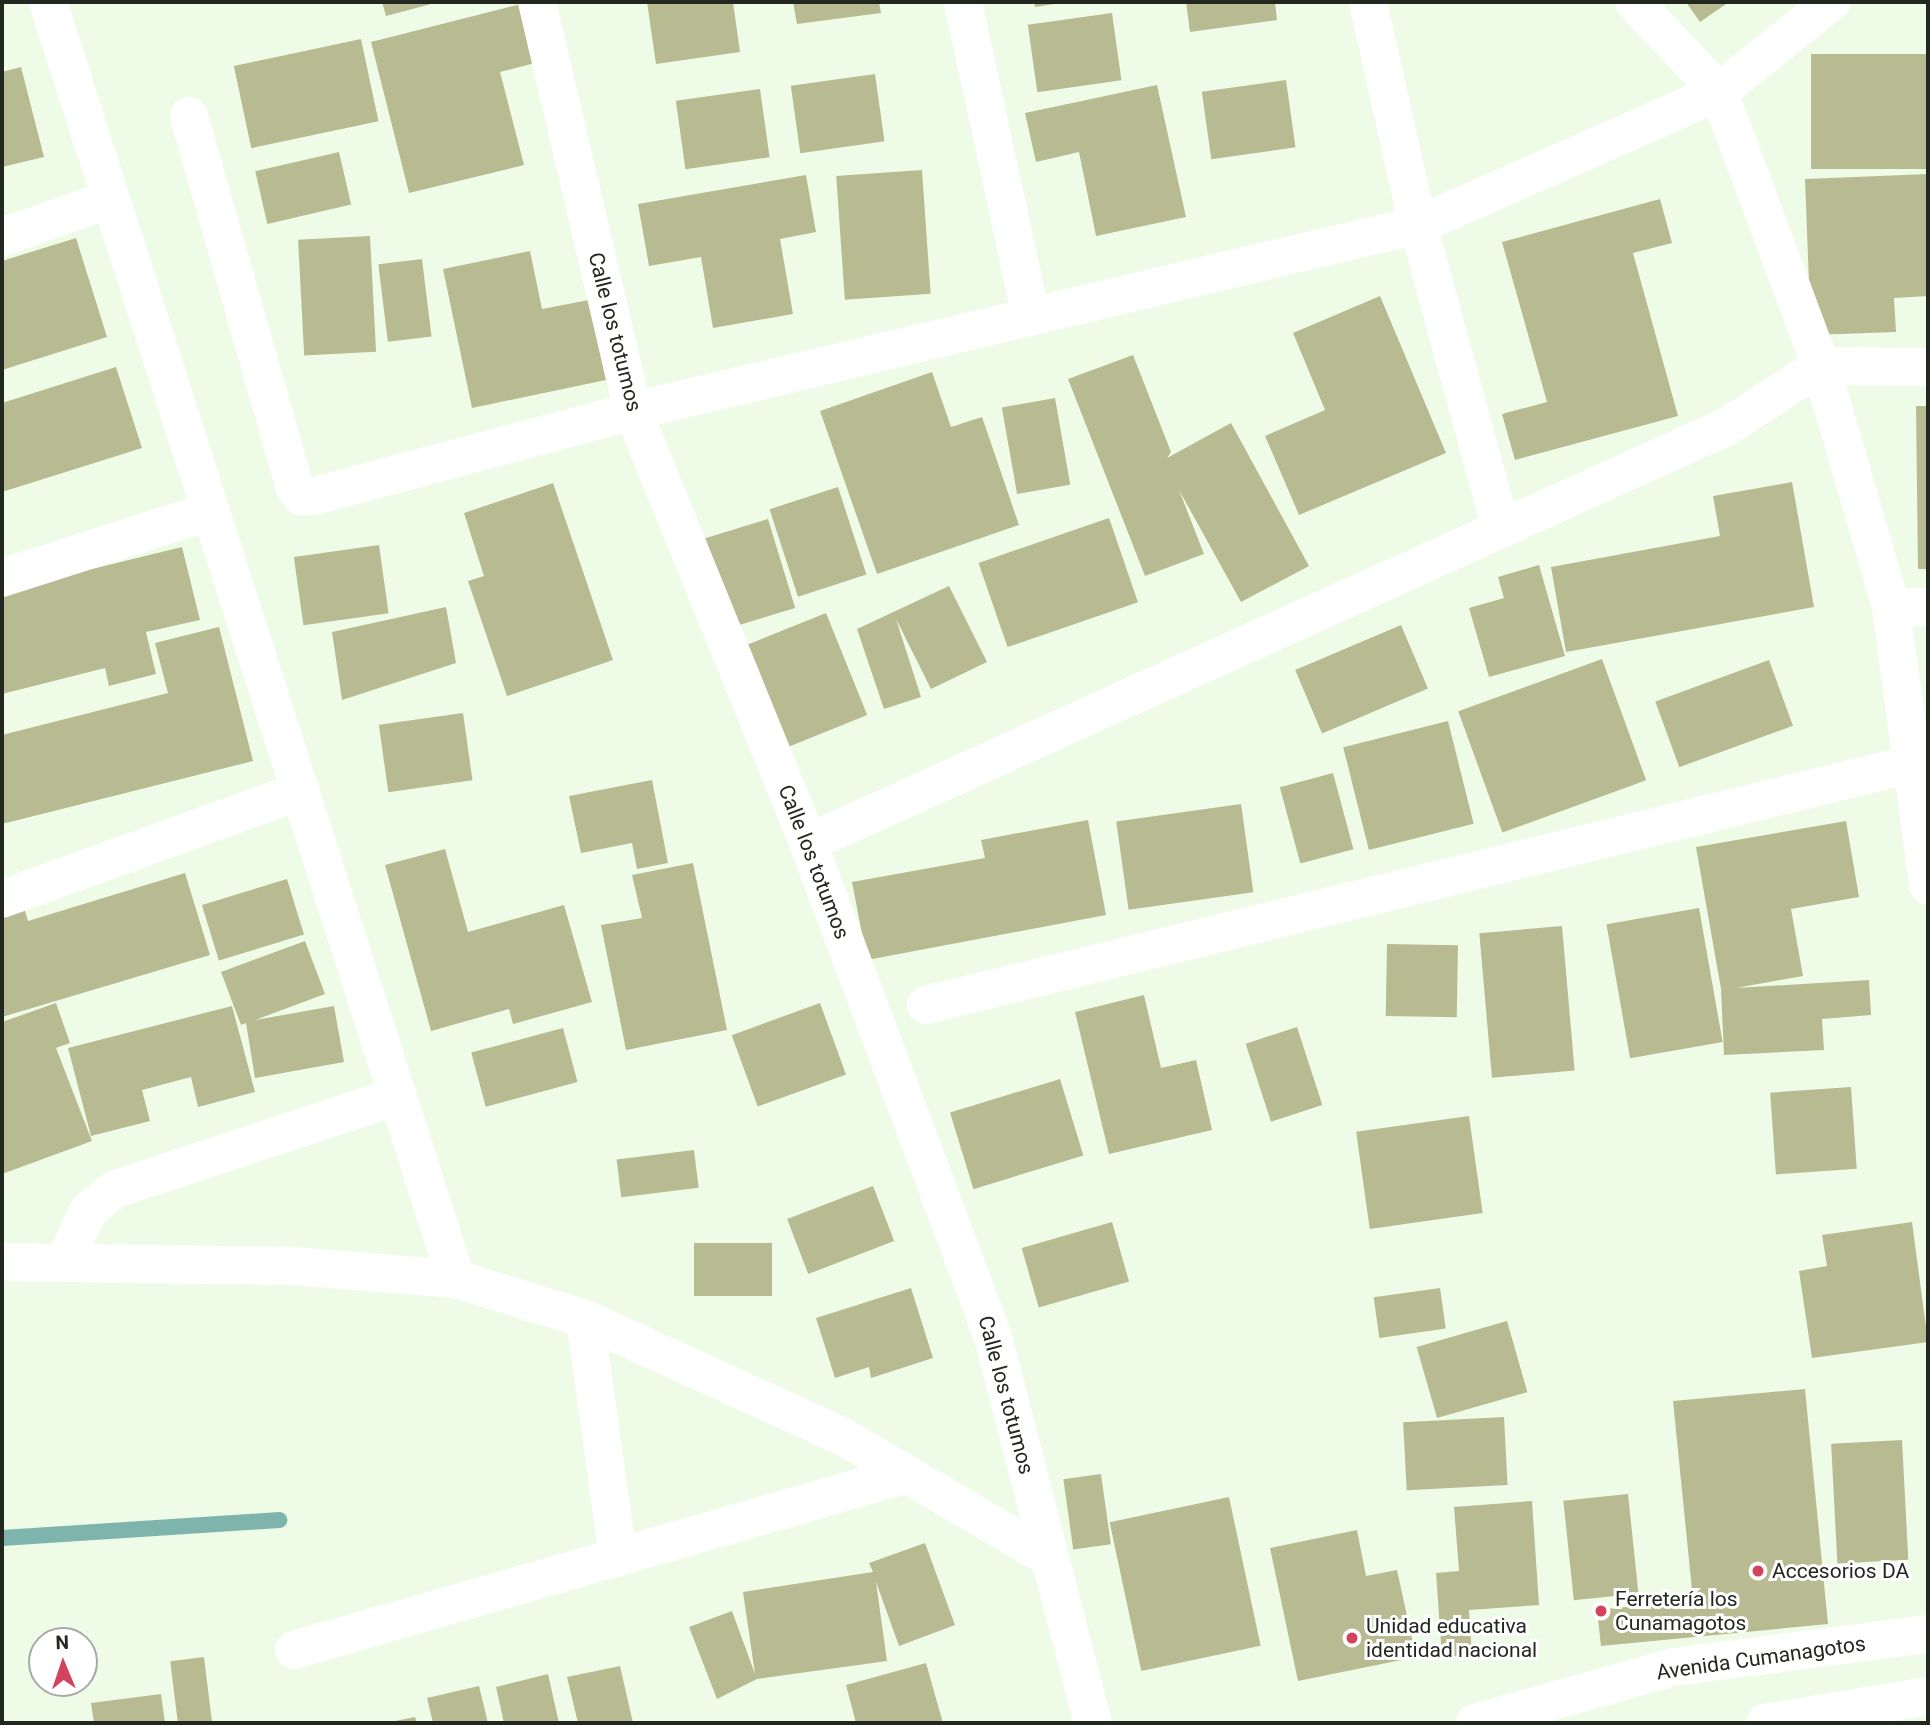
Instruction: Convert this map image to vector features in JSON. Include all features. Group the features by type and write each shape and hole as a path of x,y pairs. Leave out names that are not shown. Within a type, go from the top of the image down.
{"street":[{"path":"48,2 456,1279"},
{"name":"Calle los totumos","path":"537,2 633,411 808,843 993,1337 1093,1723"},
{"path":"963,2 1031,317"},
{"path":"1368,2 1418,225 1500,525"},
{"path":"1634,2 1719,92 1910,607 1912,764 1928,886"},
{"path":"189,116 301,496 633,411 1418,225 1719,92 1831,2"},
{"path":"2,237 111,199"},
{"path":"808,843 1500,525 1726,427 1821,366 1928,367"},
{"path":"2,578 211,511"},
{"path":"926,1004 1912,764"},
{"path":"2,899 301,791"},
{"path":"66,1259 88,1211 115,1189 398,1096"},
{"path":"2,1262 66,1259 456,1279 585,1319 842,1436 1049,1558"},
{"path":"585,1319 618,1557"},
{"path":"294,1650 907,1474"},
{"name":"Avenida Cumanagotos","path":"1475,1723 1673,1667 1928,1634"},
{"path":"1765,1723 1928,1696"}],"building":[{"path":"382,2 434,2 435,3 386,16"},
{"path":"647,2 733,2 740,52 656,64"},
{"path":"793,2 879,2 881,13 797,24"},
{"path":"1034,2 1061,2 1061,3 1035,7"},
{"path":"1186,2 1275,2 1277,20 1190,32"},
{"path":"1686,2 1729,2 1700,22"},
{"path":"521,4 535,63 500,72 524,165 409,193 371,42"},
{"path":"1112,13 1121,80 1037,92 1028,25"},
{"path":"361,39 378,121 251,148 234,66"},
{"path":"1811,54 1928,54 1928,169 1811,169"},
{"path":"21,67 44,157 2,167 2,72"},
{"path":"875,74 884,141 800,153 791,86"},
{"path":"1286,80 1295,147 1211,159 1202,92"},
{"path":"1157,85 1186,217 1096,236 1079,152 1036,162 1025,113"},
{"path":"760,89 770,157 685,169 676,101"},
{"path":"339,152 351,205 267,224 255,171"},
{"path":"922,170 931,294 845,300 836,176"},
{"path":"1928,174 1928,296 1894,298 1896,332 1811,335 1805,179"},
{"path":"806,175 816,232 780,239 793,314 713,328 701,257 649,266 638,204"},
{"path":"1660,199 1672,243 1633,253 1678,416 1515,460 1502,414 1547,402 1502,242"},
{"path":"370,236 376,352 304,356 298,240"},
{"path":"76,238 107,337 2,370 2,261"},
{"path":"530,251 542,309 589,300 606,380 472,408 443,269"},
{"path":"422,259 432,336 388,342 378,264"},
{"path":"1380,296 1446,453 1299,515 1265,436 1325,410 1293,333"},
{"path":"1133,355 1171,452 1167,458 1231,423 1309,566 1241,602 1179,490 1204,554 1145,576 1068,379"},
{"path":"116,367 142,448 2,492 2,403"},
{"path":"932,372 951,427 982,417 1019,525 877,574 820,411"},
{"path":"1055,398 1070,485 1017,494 1002,407"},
{"path":"1916,406 1928,406 1928,569 1918,569"},
{"path":"1792,482 1814,607 1566,652 1551,567 1720,536 1713,496"},
{"path":"553,483 613,660 507,696 468,581 484,576 464,513"},
{"path":"838,487 866,574 798,597 770,509"},
{"path":"1109,518 1138,602 1007,647 979,563"},
{"path":"768,519 795,608 723,630 696,541"},
{"path":"379,545 389,613 303,625 294,557"},
{"path":"182,547 200,620 146,632 156,674 109,686 105,668 2,694 2,591"},
{"path":"1539,565 1565,656 1489,677 1469,608 1504,598 1498,577"},
{"path":"949,586 987,662 931,689 896,619 921,697 884,709 857,629"},
{"path":"446,607 456,663 342,700 332,632"},
{"path":"826,613 867,715 778,751 737,649"},
{"path":"1401,625 1428,689 1322,733 1295,670"},
{"path":"219,627 253,761 2,824 2,735 168,693 155,643"},
{"path":"1602,659 1646,780 1502,833 1458,711"},
{"path":"1769,660 1793,726 1679,767 1655,701"},
{"path":"463,713 472,780 388,792 379,725"},
{"path":"1448,721 1474,824 1369,850 1343,747"},
{"path":"1333,773 1353,849 1300,864 1280,787"},
{"path":"652,780 668,863 637,869 632,843 581,853 569,796"},
{"path":"1241,804 1253,892 1129,910 1116,822"},
{"path":"1088,820 1106,915 867,960 852,882 985,858 981,840"},
{"path":"1846,821 1859,897 1791,909 1803,976 1736,988 1869,980 1871,1015 1822,1019 1824,1050 1724,1055 1721,989 1696,847"},
{"path":"445,849 468,932 564,905 592,1002 513,1024 509,1009 431,1031 385,865"},
{"path":"693,863 727,1030 626,1050 601,925 642,918 632,875"},
{"path":"185,873 210,955 2,1017 2,911 23,904 28,921"},
{"path":"287,879 304,934 219,960 202,905"},
{"path":"1699,908 1723,1042 1630,1058 1606,924"},
{"path":"1562,926 1575,1070 1492,1078 1479,933"},
{"path":"305,941 325,994 255,1020 334,1006 344,1062 255,1078 246,1023 241,1025 221,972"},
{"path":"1387,944 1458,945 1457,1017 1386,1016"},
{"path":"1144,995 1161,1068 1196,1060 1212,1130 1109,1154 1075,1012"},
{"path":"56,1003 70,1043 56,1048 92,1141 2,1174 2,1022"},
{"path":"820,1003 846,1074 758,1107 732,1035"},
{"path":"232,1006 255,1092 198,1107 191,1077 142,1090 150,1121 91,1136 68,1048"},
{"path":"1297,1027 1322,1105 1271,1122 1246,1044"},
{"path":"563,1028 577,1082 486,1107 471,1053"},
{"path":"1060,1079 1083,1156 973,1189 950,1113"},
{"path":"1851,1087 1857,1169 1776,1174 1770,1093"},
{"path":"1469,1116 1483,1213 1370,1229 1356,1132"},
{"path":"694,1150 699,1188 621,1197 617,1160"},
{"path":"873,1186 894,1241 808,1274 787,1219"},
{"path":"1112,1222 1129,1282 1039,1308 1022,1248"},
{"path":"1912,1222 1928,1342 1812,1358 1799,1271 1827,1266 1822,1235"},
{"path":"694,1243 772,1243 772,1296 694,1296"},
{"path":"911,1288 933,1358 871,1378 869,1367 835,1378 816,1318"},
{"path":"1440,1288 1446,1329 1379,1338 1374,1297"},
{"path":"1507,1321 1527,1392 1437,1418 1417,1347"},
{"path":"1805,1389 1828,1624 1601,1646 1597,1610 1693,1600 1673,1401"},
{"path":"1504,1417 1508,1485 1407,1490 1403,1422"},
{"path":"1902,1440 1908,1560 1837,1564 1831,1444"},
{"path":"1101,1474 1111,1544 1073,1550 1063,1479"},
{"path":"1628,1494 1638,1593 1574,1600 1563,1501"},
{"path":"1229,1497 1261,1646 1141,1671 1110,1522"},
{"path":"1532,1501 1539,1605 1469,1610 1472,1655 1442,1657 1436,1573 1459,1571 1454,1507"},
{"path":"1357,1530 1366,1576 1397,1570 1416,1657 1298,1681 1270,1548"},
{"path":"925,1543 955,1625 899,1646 876,1582 887,1661 757,1679 717,1699 689,1627 732,1611 755,1674 743,1592 873,1572 869,1563"},
{"path":"204,1657 212,1723 178,1723 170,1661"},
{"path":"926,1663 943,1723 856,1723 846,1685"},
{"path":"620,1666 633,1723 578,1723 567,1677"},
{"path":"548,1674 559,1723 504,1723 496,1687"},
{"path":"479,1686 488,1723 433,1723 427,1698"},
{"path":"161,1694 165,1723 94,1723 91,1703"},
{"path":"415,1717 417,1723 390,1723 390,1722"}],"waterway":[{"path":"2,1538 279,1520"}],"place":[{"name":"Accesorios DA","path":"1758,1571"},
{"name":"Ferretería los Cunamagotos","path":"1601,1611"},
{"name":"Unidad educativa identidad nacional","path":"1352,1638"}]}
